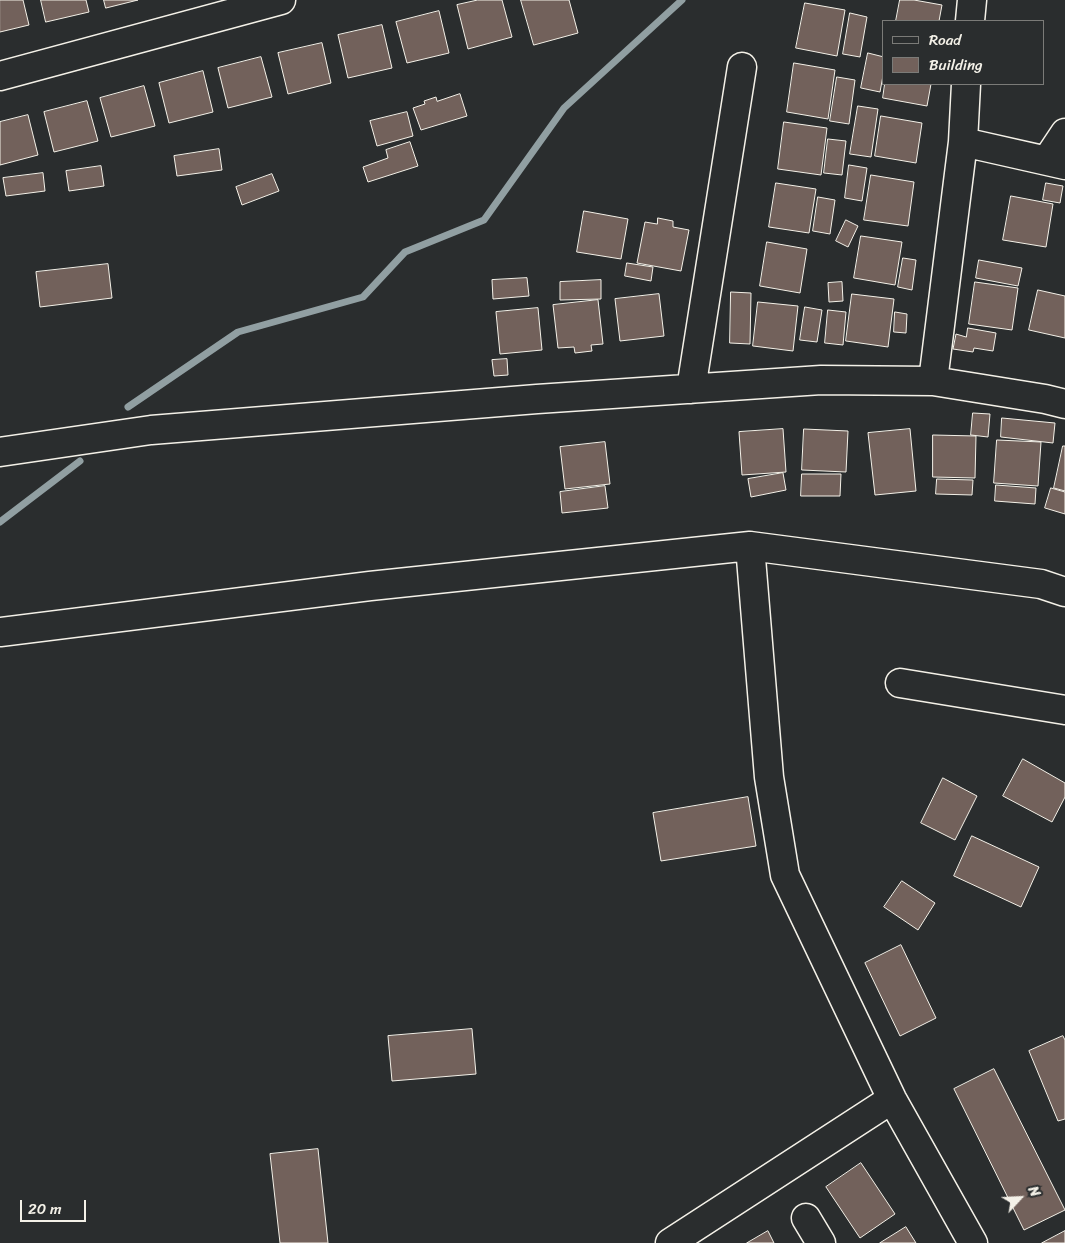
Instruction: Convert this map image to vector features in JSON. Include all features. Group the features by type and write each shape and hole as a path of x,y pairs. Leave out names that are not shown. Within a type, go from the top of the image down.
{"street":[{"path":"0,76 237,6 281,0"},
{"path":"970,20 972,0"},
{"path":"691,388 742,67"},
{"path":"933,381 963,142 966,85"},
{"path":"963,142 1056,162 1065,133"},
{"path":"0,452 151,430 691,388 821,380 933,381 1046,399 1065,404"},
{"path":"0,632 370,586 750,546 1041,584 1065,592"},
{"path":"750,546 769,778 785,875 892,1098 973,1243"},
{"path":"900,683 1065,710"},
{"path":"670,1243 892,1098"},
{"path":"806,1218 821,1243"}],"building":[{"path":"0,0 23,0 29,25 0,32"},
{"path":"41,0 86,0 89,12 46,22"},
{"path":"104,0 138,0 106,8"},
{"path":"478,0 502,0 512,37 468,49 457,5"},
{"path":"521,0 569,0 578,33 534,45"},
{"path":"900,0 914,0 942,5 939,20 896,20"},
{"path":"805,3 845,10 837,56 796,48"},
{"path":"439,11 449,53 407,63 396,22"},
{"path":"850,13 867,17 860,57 843,54"},
{"path":"382,25 392,68 348,78 338,35"},
{"path":"322,43 331,83 288,94 278,53"},
{"path":"868,53 882,56 880,92 861,88"},
{"path":"261,57 272,97 228,108 218,68"},
{"path":"794,63 835,70 828,119 787,112"},
{"path":"203,71 213,112 169,123 159,83"},
{"path":"837,77 855,80 849,124 830,121"},
{"path":"885,85 931,85 927,106 883,98"},
{"path":"144,86 155,126 111,137 100,98"},
{"path":"460,94 467,116 421,130 413,108 425,104 424,101 436,97 437,101"},
{"path":"87,101 98,141 54,152 44,112"},
{"path":"858,106 878,109 871,157 850,154"},
{"path":"407,112 413,136 377,146 370,121"},
{"path":"28,115 38,155 0,165 0,122"},
{"path":"881,116 922,123 916,163 875,156"},
{"path":"784,122 827,128 821,175 778,169"},
{"path":"828,139 846,141 842,175 824,173"},
{"path":"410,142 418,166 368,182 363,167 388,158 386,150"},
{"path":"219,149 222,170 177,176 174,156"},
{"path":"849,165 867,168 862,201 845,198"},
{"path":"101,166 104,186 69,191 66,171"},
{"path":"43,173 45,191 6,196 3,178"},
{"path":"272,174 279,191 242,205 236,187"},
{"path":"871,175 914,182 908,226 864,220"},
{"path":"776,183 816,189 809,233 769,227"},
{"path":"1046,183 1063,186 1060,203 1043,200"},
{"path":"1011,196 1053,204 1046,247 1003,240"},
{"path":"818,197 835,200 830,234 813,231"},
{"path":"584,211 628,219 621,259 577,252"},
{"path":"658,218 673,221 673,227 689,230 681,271 637,263 645,222 657,224"},
{"path":"846,220 858,226 848,247 836,241"},
{"path":"861,236 902,242 895,285 854,278"},
{"path":"767,242 807,249 800,293 760,286"},
{"path":"903,258 916,260 912,290 898,287"},
{"path":"979,260 1022,268 1018,286 976,278"},
{"path":"627,263 653,267 651,281 625,276"},
{"path":"108,264 112,298 40,307 36,272"},
{"path":"527,278 529,296 493,299 492,280"},
{"path":"601,280 601,299 560,300 560,282"},
{"path":"842,282 843,301 829,302 828,283"},
{"path":"975,282 1018,288 1012,330 969,324"},
{"path":"1038,290 1065,296 1065,338 1029,330"},
{"path":"731,292 751,293 750,344 730,343"},
{"path":"659,294 664,336 620,341 615,299"},
{"path":"852,294 894,299 888,347 846,341"},
{"path":"598,300 603,344 591,345 592,351 575,353 574,347 558,348 553,305"},
{"path":"758,302 798,306 793,351 753,346"},
{"path":"805,307 822,310 817,342 800,340"},
{"path":"538,308 542,350 500,354 496,312"},
{"path":"828,310 846,312 843,345 825,343"},
{"path":"895,312 907,314 906,333 894,332"},
{"path":"968,328 996,333 993,351 974,348 973,352 953,349 956,334 966,337"},
{"path":"507,359 508,375 494,376 492,360"},
{"path":"973,413 990,414 988,437 971,435"},
{"path":"1002,418 1055,423 1053,443 1001,437"},
{"path":"783,429 786,472 742,475 739,432"},
{"path":"804,429 848,431 846,472 802,470"},
{"path":"910,429 916,491 875,495 868,433"},
{"path":"933,435 976,436 975,478 933,477"},
{"path":"997,440 1041,442 1038,486 994,483"},
{"path":"605,442 610,484 565,489 560,447"},
{"path":"1063,446 1065,446 1065,491 1054,488"},
{"path":"783,473 786,490 751,497 748,479"},
{"path":"802,474 841,474 840,496 801,496"},
{"path":"937,479 973,480 972,495 936,494"},
{"path":"996,485 1036,488 1035,504 995,501"},
{"path":"605,486 608,508 562,513 560,492"},
{"path":"1051,488 1065,492 1065,514 1045,508"},
{"path":"1023,759 1065,783 1065,797 1052,822 1003,796"},
{"path":"943,778 977,796 955,840 921,823"},
{"path":"748,797 756,846 661,861 653,813"},
{"path":"972,836 1039,867 1021,907 954,876"},
{"path":"902,881 935,903 918,930 884,907"},
{"path":"901,945 936,1018 900,1036 865,963"},
{"path":"472,1029 476,1074 392,1081 388,1036"},
{"path":"1063,1036 1065,1040 1065,1119 1058,1121 1029,1051"},
{"path":"994,1069 1065,1210 1024,1230 954,1089"},
{"path":"318,1149 328,1243 280,1243 270,1154"},
{"path":"861,1163 895,1214 860,1238 826,1187"},
{"path":"906,1227 916,1243 880,1243"},
{"path":"768,1231 774,1243 747,1243"},
{"path":"1065,1231 1065,1243 1042,1243"}],"waterway":[{"path":"128,407 238,332 363,297 405,252 484,220 564,108 682,0"},
{"path":"0,522 80,461"}]}
